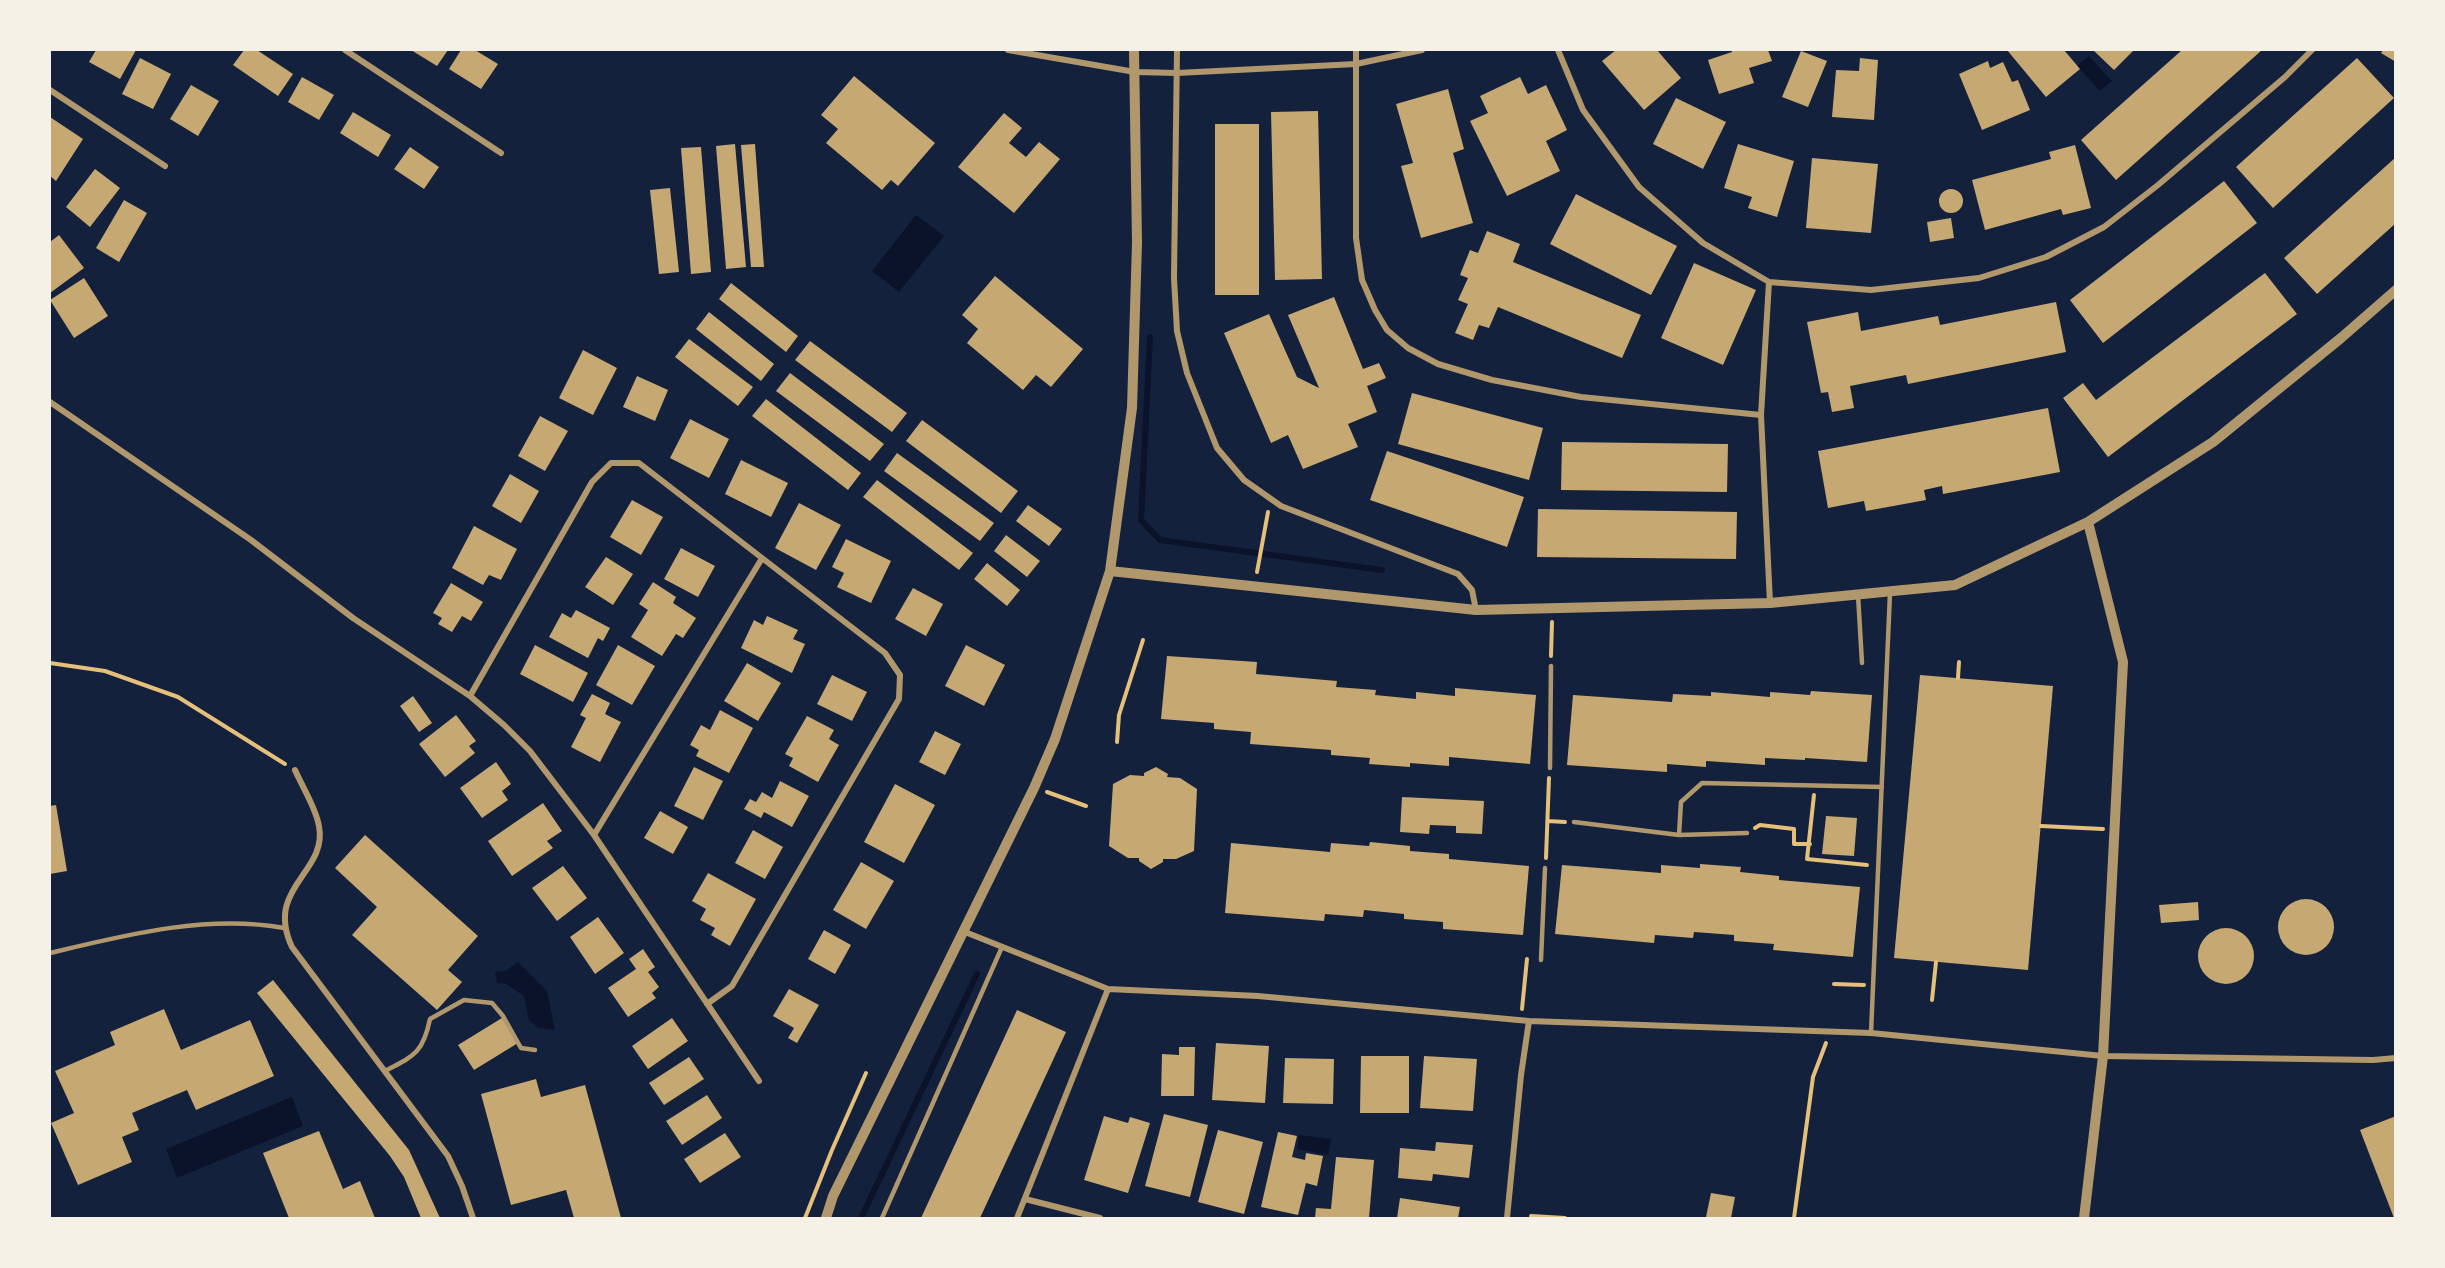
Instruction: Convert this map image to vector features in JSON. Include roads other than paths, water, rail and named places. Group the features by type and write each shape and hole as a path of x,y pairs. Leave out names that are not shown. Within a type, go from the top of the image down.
{"street":[{"path":"345,50 501,153"},
{"path":"1008,50 1135,72 1177,74 1356,64 1422,50"},
{"path":"826,1218 833,1196 1034,788 1054,739 1110,572 1132,408 1137,243 1134,50"},
{"path":"1177,50 1174,278 1177,331 1187,373 1217,448 1244,480 1281,506 1341,531 1458,574 1472,590 1476,610"},
{"path":"1356,50 1356,238 1362,280 1387,330 1408,348 1438,364 1492,380 1581,396 1761,415"},
{"path":"1558,50 1582,110 1638,187 1704,243 1769,282 1871,290 1979,278 2046,257 2104,227 2158,185 2285,77 2312,50"},
{"path":"50,90 165,166"},
{"path":"1769,282 1761,415 1770,603"},
{"path":"1110,572 1476,610 1770,603 1955,585 2088,522 2213,442 2396,290"},
{"path":"50,402 251,540 353,618 470,696 530,751 594,835 759,1081"},
{"path":"470,696 592,482 611,463 639,463 761,560 885,653 900,675 898,699 732,986 707,1004"},
{"path":"2084,1218 2103,1056 2123,662 2088,522"},
{"path":"594,835 761,560"},
{"path":"295,770 319,827 319,837 313,857 285,906 284,928 292,947 448,1156 473,1218"},
{"path":"965,932 1108,989 1258,996 1529,1021 1830,1034 1871,1033 2103,1056 2373,1060 2396,1058"},
{"path":"1017,1218 1108,989"},
{"path":"1507,1218 1521,1075 1529,1021"},
{"path":"1026,1200 1100,1218"}],"lane":[{"path":"1871,1033 1890,593"},
{"path":"1858,595 1862,663"},
{"path":"1550,768 1551,666"},
{"path":"1678,836 1681,802 1702,783 1882,787"},
{"path":"1574,822 1678,836 1747,833"},
{"path":"1541,960 1545,868"},
{"path":"50,953 102,940 210,924 260,924 284,928"},
{"path":"882,1218 1002,947"},
{"path":"385,1071 415,1055 426,1040 430,1019 464,999 492,1003 503,1016 522,1048 535,1050"}],"water":[{"path":"2089,56 2112,81 2100,91 2077,66"},
{"path":"916,215 944,236 899,292 872,271"},
{"path":"518,962 547,991 555,1030 539,1028 529,1020 524,996 506,984 497,983 495,972 506,971"},
{"path":"292,1097 303,1126 177,1178 166,1149"},
{"path":"1299,1135 1331,1139 1328,1155 1297,1149"}],"waterway":[{"path":"1150,337 1141,520 1160,540 1382,570"},
{"path":"861,1218 977,974"}]}
